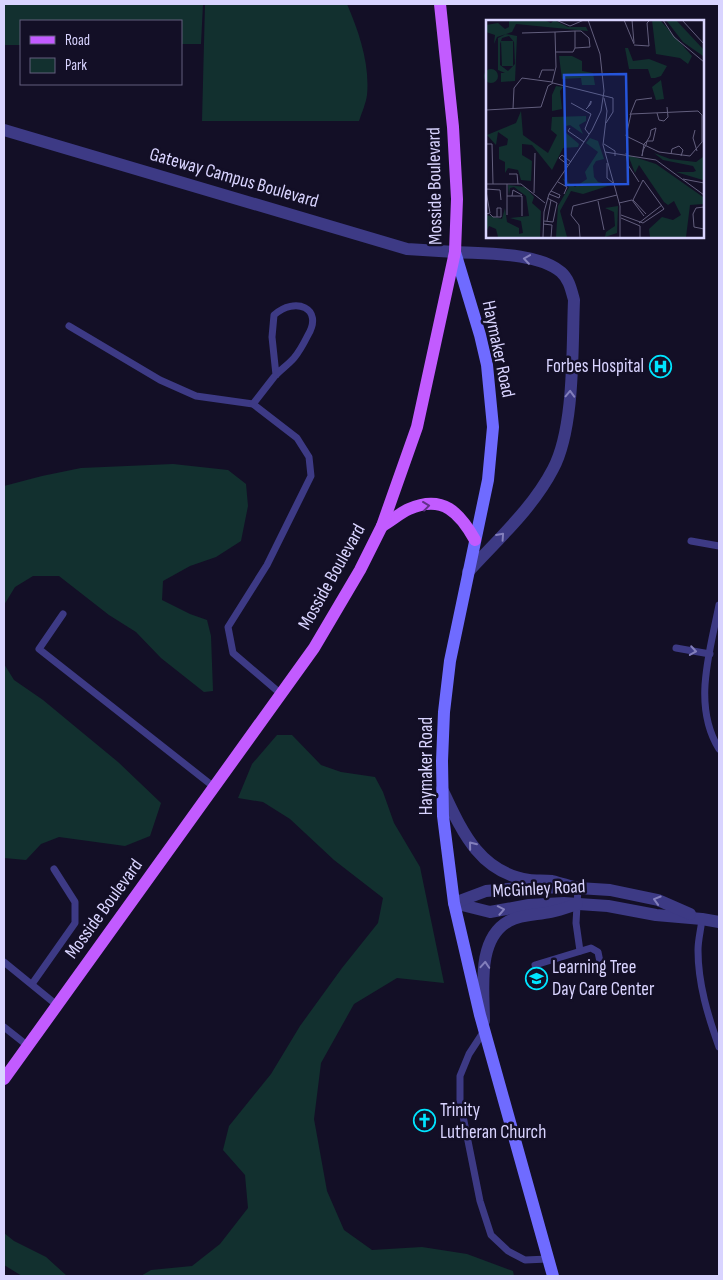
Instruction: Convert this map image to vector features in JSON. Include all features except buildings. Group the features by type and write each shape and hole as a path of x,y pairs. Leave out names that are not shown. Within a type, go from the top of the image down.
{"main road":[{"name":"Mosside Boulevard","path":"4,1079 314,648 360,570 382,526 417,427 455,252 457,199 453,127 440,4"},
{"name":"Haymaker Road","path":"455,252 487,365 493,427 488,480 450,661 444,712 443,816 454,903 484,1031 553,1276"},
{"path":"382,526 409,509 438,504 460,516 475,540"}],"street":[{"name":"Gateway Campus Boulevard","path":"4,130 407,248 501,255 537,260 562,273 570,284 574,300 569,406 564,440 554,468 532,503 468,572"},
{"path":"442,788 462,830 471,845 484,859 512,876 529,880 551,881 578,888"},
{"name":"McGinley Road","path":"454,903 486,891 528,887 610,890 658,900 702,919"},
{"name":"McGinley Road","path":"454,903 490,912 529,905 577,904 608,906 656,915 719,922"},
{"path":"484,1031 484,959 490,943 498,931 509,921 577,904"}],"lane":[{"path":"252,404 276,375 295,357 310,333 312,315 307,308 295,305 282,307 274,315 272,337 276,375"},
{"path":"69,326 160,380 196,396 252,404 297,438 309,457 311,476 267,565 228,627 233,653 281,694"},
{"path":"691,542 719,546"},
{"path":"719,605 704,696 705,712 713,739 719,749"},
{"path":"63,614 39,649 214,787"},
{"path":"676,648 710,654"},
{"path":"32,984 75,923 75,902 54,869"},
{"path":"578,888 576,924 580,951"},
{"path":"702,919 698,950 701,981 708,1017 719,1047"},
{"path":"534,965 591,948 598,952 600,962"},
{"path":"4,962 58,1006"},
{"path":"4,1028 28,1046"},
{"path":"484,1031 468,1054 460,1076 460,1101 480,1201 491,1235 508,1251 525,1260 548,1259"}],"green space":[{"path":"4,4 203,4 201,44 182,44 182,20 20,20 20,45 4,45"},
{"path":"205,4 347,4 356,26 367,72 367,95 359,121 202,121"},
{"path":"173,464 228,470 246,484 248,506 241,541 216,557 190,566 163,581 162,600 207,620 211,636 213,691 204,692 161,658 136,632 109,615 59,576 33,576 15,587 4,605 4,486 81,468"},
{"path":"4,664 14,680 43,700 118,762 161,803 150,836 125,846 59,837 41,844 26,860 4,858"},
{"path":"277,735 292,735 321,765 341,772 375,777 383,792 394,823 420,867 444,983 397,978 354,1004 321,1063 314,1119 327,1191 344,1230 372,1250 422,1247 467,1254 513,1271 514,1276 141,1276 151,1270 192,1266 220,1244 248,1208 245,1175 223,1150 229,1126 271,1074 300,1026 342,968 378,923 383,898 334,860 290,819 263,802 238,798 252,764"},
{"path":"4,1233 14,1241 46,1257 67,1276 22,1276 4,1265"}],"place":[{"name":"Forbes Hospital","path":"660,366"},
{"name":"Learning Tree Day Care Center","path":"536,978"},
{"name":"Trinity Lutheran Church","path":"424,1121"}]}
